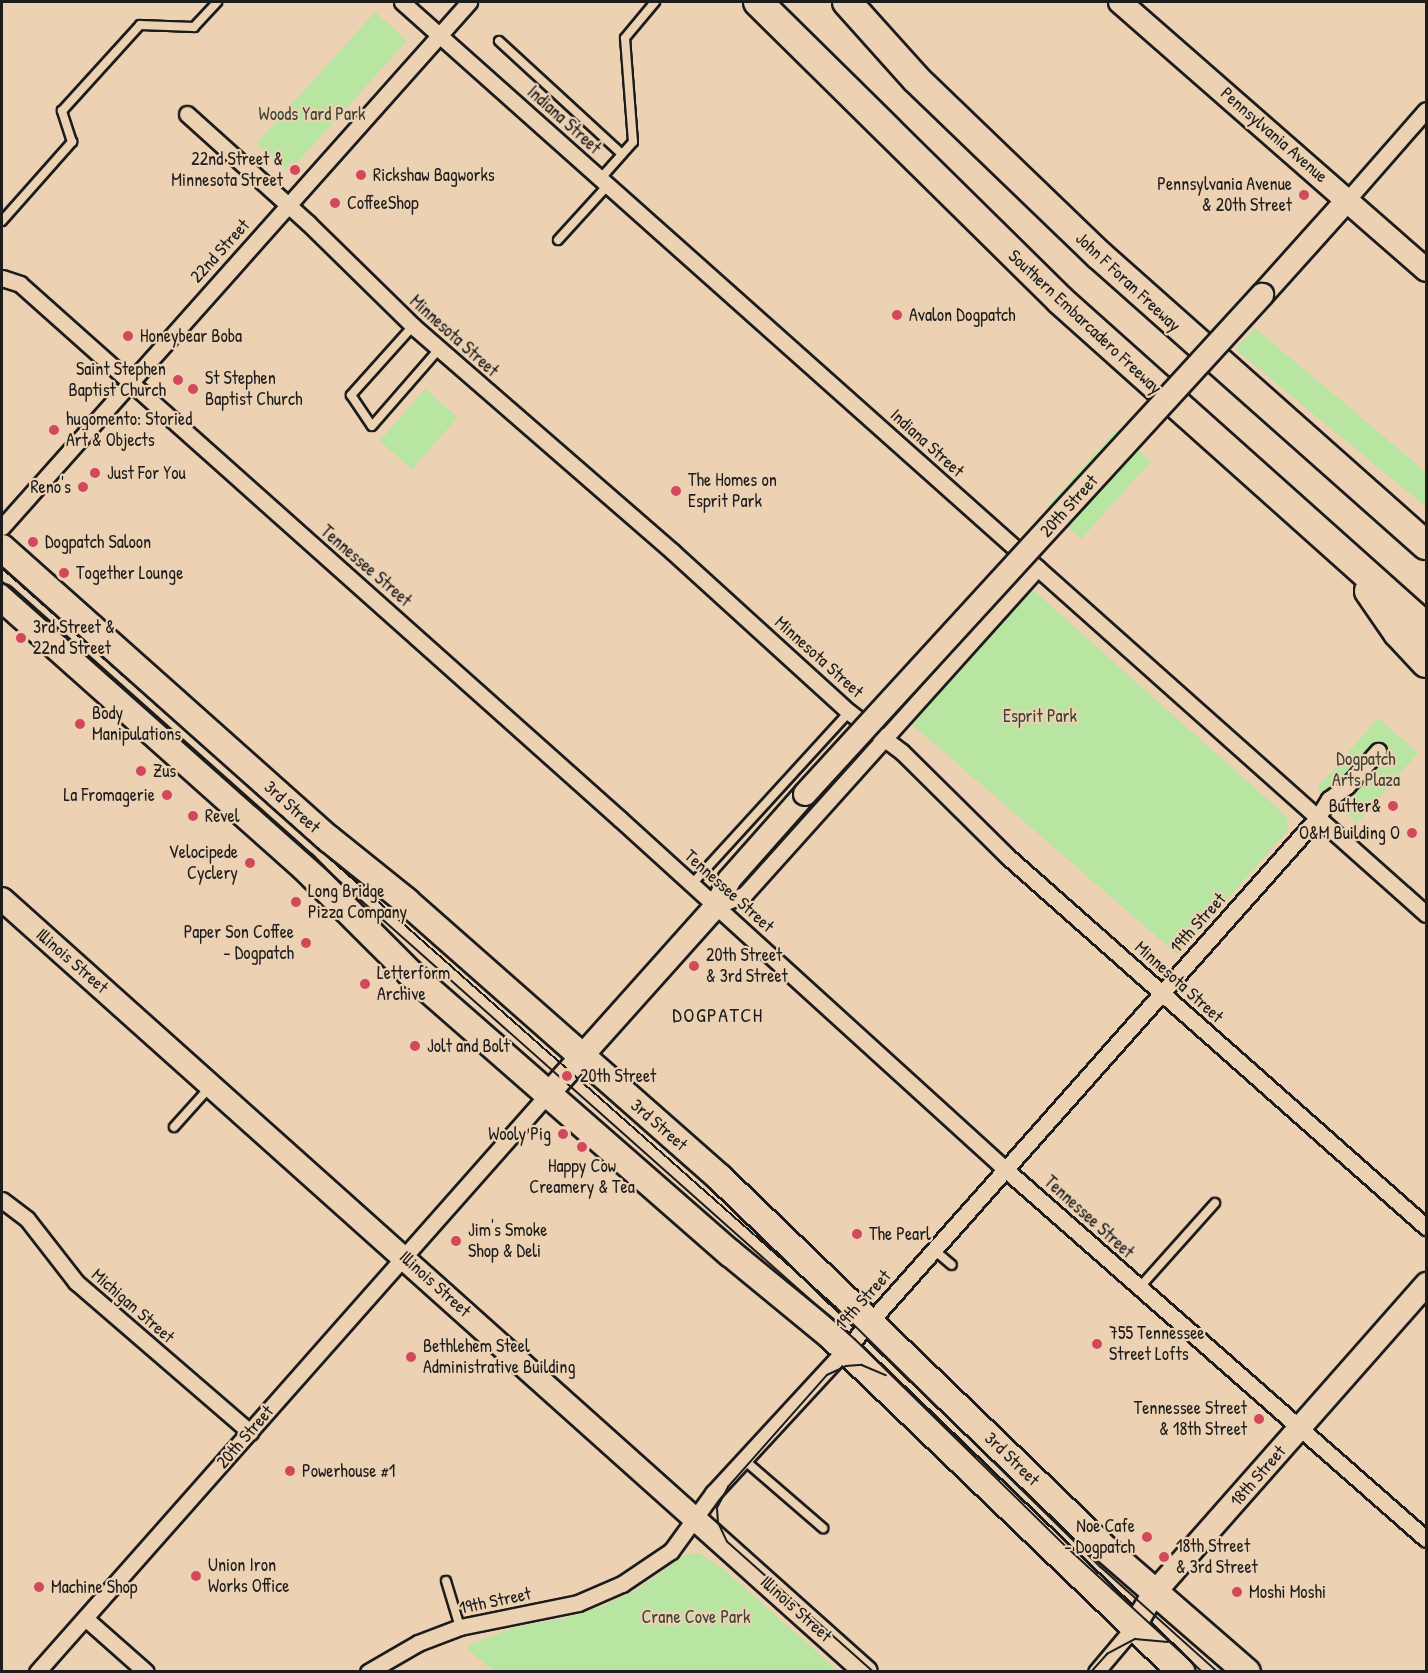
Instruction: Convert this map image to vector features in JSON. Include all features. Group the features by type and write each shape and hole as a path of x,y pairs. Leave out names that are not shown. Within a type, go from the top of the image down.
{"highway":[{"name":"Southern Embarcadero Freeway","path":"758,2 878,123 1060,300 1348,560 1426,627"},
{"name":"John F Foran Freeway","path":"847,2 916,79 1098,255 1294,431 1426,545"},
{"path":"1294,431 1426,528"},
{"path":"1348,560 1398,633 1426,663"}],"main road":[{"name":"3rd Street","path":"2,548 329,839 406,901 720,1178 1154,1593 1247,1671"},
{"name":"3rd Street","path":"2,598 303,866 385,950 548,1094 846,1350 1133,1628 1181,1671"}],"street":[{"name":"Indiana Street","path":"402,2 1426,914"},
{"name":"22nd Street","path":"2,528 469,2"},
{"name":"Pennsylvania Avenue","path":"1120,2 1348,199 1426,270"},
{"name":"20th Street","path":"38,1671 716,906 729,880 805,794 1262,295 1426,110"},
{"name":"Minnesota Street","path":"187,114 287,205 413,326 673,552 849,712 882,738 1161,993 1426,1227"},
{"name":"Tennessee Street","path":"2,278 20,284 692,884 1005,1169 1426,1539"},
{"name":"20th Street","path":"716,906 745,894 882,738 1038,568"},
{"name":"19th Street","path":"368,1671 418,1643 460,1627 578,1603 622,1584 670,1551 743,1459 846,1350 1318,817 1329,799 1347,786 1378,751"},
{"name":"Illinois Street","path":"2,899 866,1671"},
{"name":"Michigan Street","path":"2,1200 27,1219 76,1282 250,1432"},
{"name":"18th Street","path":"1101,1669 1133,1628 1154,1593 1426,1284"},
{"path":"86,1618 146,1671"}],"lane":[{"path":"2,221 72,142 62,111 140,26 194,27 218,2"},
{"path":"558,240 633,142 625,38 655,2"},
{"path":"499,41 622,154"},
{"path":"413,326 351,395 372,426 439,349"},
{"path":"692,884 849,712"},
{"path":"174,1127 211,1085"},
{"path":"1139,1288 1215,1203"},
{"path":"934,1250 952,1265"},
{"path":"743,1459 824,1528"},
{"path":"446,1581 460,1627"}],"green space":[{"name":"Woods Yard Park","path":"375,12 407,41 289,172 257,144"},
{"path":"1255,328 1426,472 1426,507 1235,349"},
{"path":"425,389 457,417 412,469 380,441"},
{"path":"1116,430 1151,461 1081,539 1046,507"},
{"name":"Esprit Park","path":"1032,589 1287,817 1288,830 1178,955 908,721"},
{"name":"Dogpatch Arts Plaza","path":"1378,718 1418,753 1357,823 1317,788"},
{"name":"Crane Cove Park","path":"699,1553 726,1571 838,1671 494,1671 465,1647 516,1627 569,1617 604,1605 636,1590 686,1554"}],"tram line":[{"path":"2,568 836,1307 1101,1567 1218,1672"},
{"path":"2,581 855,1339 1068,1548 1203,1672"},
{"path":"873,1672 727,1542 718,1523 717,1508 728,1487 827,1375 846,1366 862,1365 886,1375"},
{"path":"1091,1672 1107,1654 1135,1639 1168,1642"}],"place":[{"name":"22nd Street & Minnesota Street","path":"295,170"},
{"name":"Rickshaw Bagworks","path":"361,175"},
{"name":"Pennsylvania Avenue & 20th Street","path":"1304,195"},
{"name":"CoffeeShop","path":"335,203"},
{"name":"Avalon Dogpatch","path":"897,315"},
{"name":"Honeybear Boba","path":"128,336"},
{"name":"Saint Stephen Baptist Church","path":"178,380"},
{"name":"St Stephen Baptist Church","path":"193,389"},
{"name":"hugomento: Storied Art & Objects","path":"54,430"},
{"name":"Just For You","path":"95,473"},
{"name":"Reno's","path":"83,487"},
{"name":"The Homes on Esprit Park","path":"676,491"},
{"name":"Dogpatch Saloon","path":"33,542"},
{"name":"Together Lounge","path":"64,573"},
{"name":"3rd Street & 22nd Street","path":"21,638"},
{"name":"Body Manipulations","path":"80,724"},
{"name":"Zus","path":"141,771"},
{"name":"La Fromagerie","path":"167,795"},
{"name":"Butter&","path":"1393,806"},
{"name":"Revel","path":"193,816"},
{"name":"O&M Building O","path":"1412,833"},
{"name":"Velocipede Cyclery","path":"250,863"},
{"name":"Long Bridge Pizza Company","path":"296,902"},
{"name":"Paper Son Coffee - Dogpatch","path":"306,943"},
{"name":"20th Street & 3rd Street","path":"694,966"},
{"name":"Letterform Archive","path":"365,984"},
{"name":"Jolt and Bolt","path":"415,1046"},
{"name":"20th Street","path":"567,1076"},
{"name":"Wooly Pig","path":"563,1134"},
{"name":"Happy Cow Creamery & Tea","path":"582,1147"},
{"name":"The Pearl","path":"857,1234"},
{"name":"Jim's Smoke Shop & Deli","path":"456,1241"},
{"name":"755 Tennessee Street Lofts","path":"1097,1344"},
{"name":"Bethlehem Steel Administrative Building","path":"411,1357"},
{"name":"Tennessee Street & 18th Street","path":"1259,1419"},
{"name":"Powerhouse #1","path":"290,1471"},
{"name":"Noe Cafe - Dogpatch","path":"1147,1537"},
{"name":"18th Street & 3rd Street","path":"1164,1557"},
{"name":"Union Iron Works Office","path":"196,1576"},
{"name":"Machine Shop","path":"39,1587"},
{"name":"Moshi Moshi","path":"1237,1592"}],"district":[{"name":"DOGPATCH","path":"718,1014"}]}
